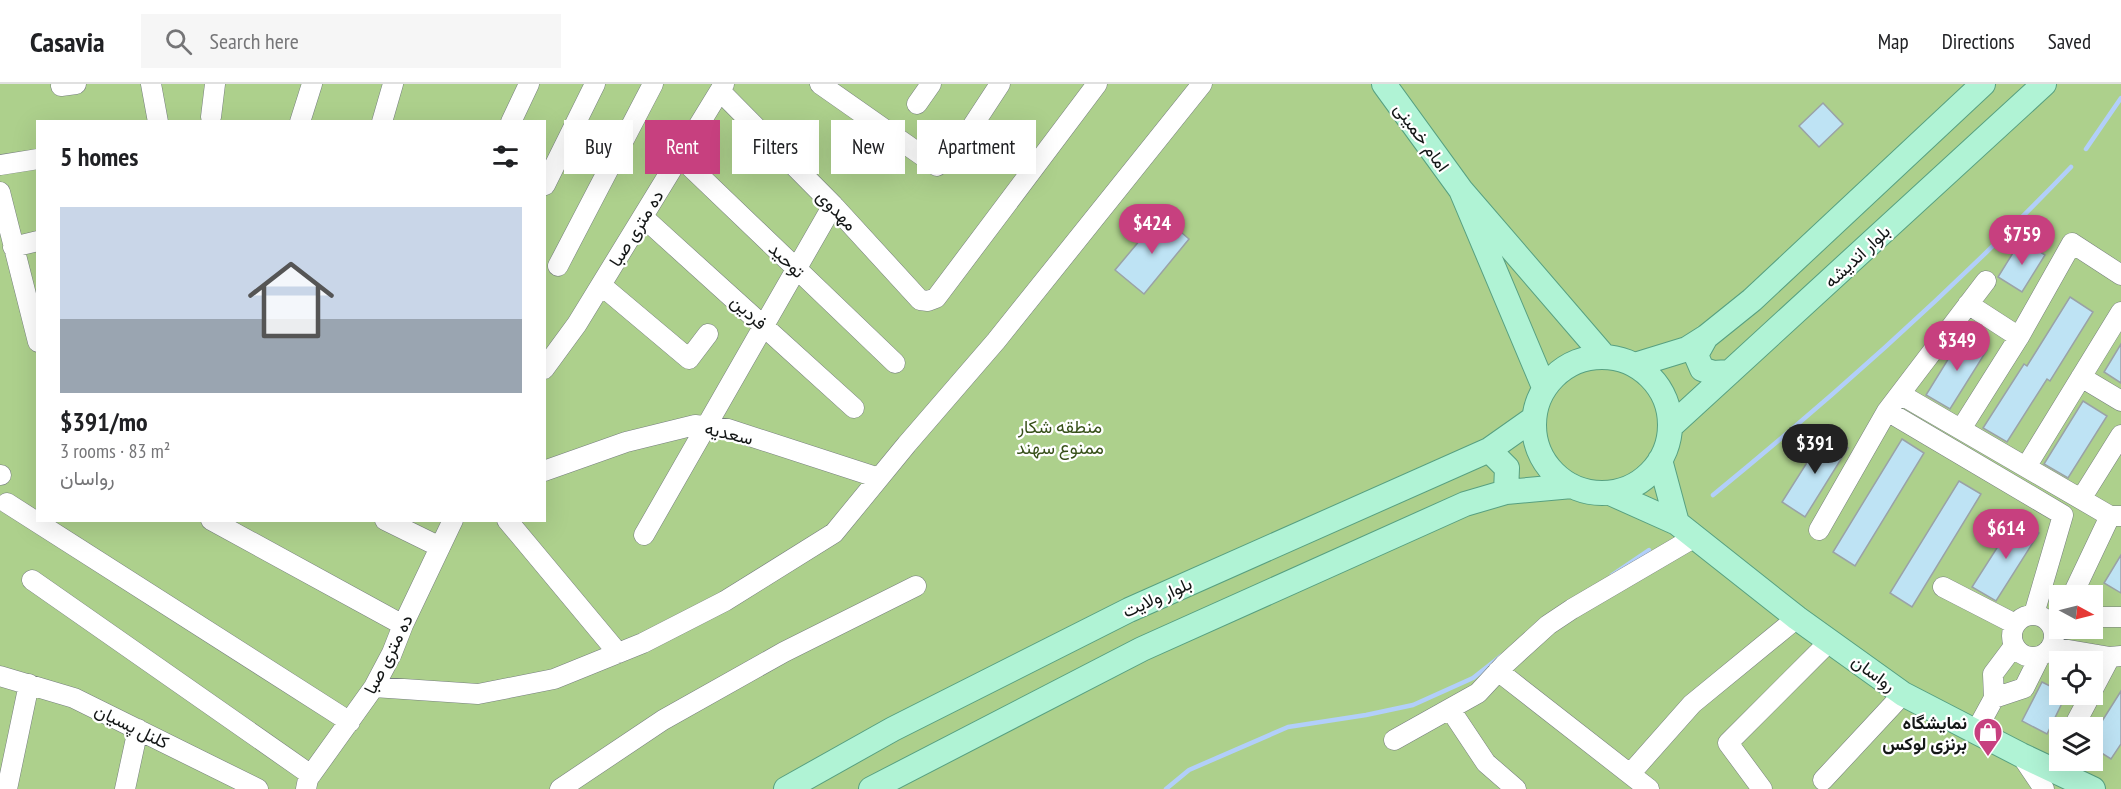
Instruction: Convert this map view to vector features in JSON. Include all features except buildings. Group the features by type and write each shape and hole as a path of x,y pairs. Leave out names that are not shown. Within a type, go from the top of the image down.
{"main road":[{"name":"امام خمینی","path":"1384,84 1461,190"},
{"path":"1635,365 1687,349 1706,337 1752,300 1983,84"},
{"name":"بلوار اندیشه","path":"1670,427 2044,84"},
{"path":"1461,190 1604,356"},
{"path":"1461,190 1544,387"},
{"path":"1706,337 1696,354 1697,362 1702,369 1713,373 1730,372"},
{"path":"1604,356 1620,358 1635,365 1650,376 1661,391 1668,408 1670,427 1667,444 1660,460 1647,476 1630,487 1610,493 1590,492 1572,486 1555,475 1542,459 1535,440 1533,419 1544,387 1560,370 1581,359 1604,356"},
{"name":"بلوار ولایت","path":"786,789 893,729 1129,609 1489,450 1533,419"},
{"path":"1489,450 1506,468 1506,492"},
{"path":"1660,460 1686,530"},
{"path":"871,789 1142,649 1465,504 1506,492 1572,486"},
{"name":"رواسان","path":"1610,493 1686,530 1797,618 1903,694 2020,755 2093,789"}],"street":[{"path":"151,84 158,120"},
{"path":"211,117 215,84"},
{"path":"301,120 312,84"},
{"path":"383,120 393,84"},
{"path":"512,120 529,84"},
{"path":"546,181 595,84"},
{"path":"558,266 653,84"},
{"path":"820,84 917,152"},
{"path":"917,104 931,84"},
{"path":"976,120 1000,84"},
{"name":"مهدوی","path":"722,88 920,300 928,301 936,298 1097,84"},
{"path":"374,687 478,694 555,679 643,643 725,601 834,534 996,341 1202,84"},
{"name":"ده متری صبا","path":"703,120 722,88"},
{"path":"0,165 36,159"},
{"name":"ده متری صبا","path":"547,360 601,285 669,174"},
{"name":"توحید","path":"698,174 895,363"},
{"path":"0,192 9,253 36,336"},
{"path":"644,535 832,205"},
{"name":"فردین","path":"643,216 854,408"},
{"path":"9,253 36,242"},
{"path":"1961,429 2019,338 2072,243 2121,275"},
{"path":"1819,530 1887,411 1986,280"},
{"path":"601,285 689,359 708,334"},
{"path":"1968,304 2019,338"},
{"path":"2026,467 2121,312"},
{"path":"2081,377 2121,401"},
{"path":"1900,394 2081,499 2116,516 2078,585"},
{"path":"1887,411 2063,515 2034,614"},
{"name":"سعدیه","path":"546,470 626,442 695,426 728,429 879,478"},
{"path":"2081,499 2121,435"},
{"path":"7,503 36,522"},
{"path":"37,522 350,722"},
{"path":"215,522 403,625"},
{"path":"389,522 440,547"},
{"name":"ده متری صبا","path":"308,781 374,687 452,522"},
{"path":"509,522 618,653"},
{"path":"1394,740 1478,693 1498,671 1548,625 1686,530"},
{"path":"32,580 308,781"},
{"path":"560,789 663,720 784,652 916,586"},
{"path":"1943,587 2015,624"},
{"path":"2049,623 2034,614 2020,619 2015,624 2012,639 2014,646 2025,656 2053,639"},
{"path":"2103,616 2121,617"},
{"path":"1630,774 1692,704 1797,618"},
{"path":"1994,698 2024,688 2054,639"},
{"path":"2058,639 2116,657 2103,676"},
{"path":"1762,789 1728,743 1830,641"},
{"path":"1976,731 1994,698 1993,674 2014,646"},
{"path":"1498,671 1649,789"},
{"name":"کلنل پسیان","path":"0,676 74,698 254,788"},
{"path":"7,789 29,684"},
{"path":"1823,780 1903,694"},
{"path":"1450,710 1486,763 1516,789"},
{"path":"125,789 138,729"},
{"path":"2020,755 2044,789"}],"green space":[{"name":"منطقه شکار ممنوع سهند","path":"0,84 2121,84 2121,789 0,789"}],"waterway":[{"path":"2086,149 2121,98"},
{"path":"1713,495 1897,337 2029,211 2071,167"},
{"path":"1612,575 1649,550"},
{"path":"1166,789 1189,770 1288,727 1413,705 1473,678 1501,656"}],"place":[{"name":"نمایشگاه برنزی لوکس","path":"1988,758"}]}
